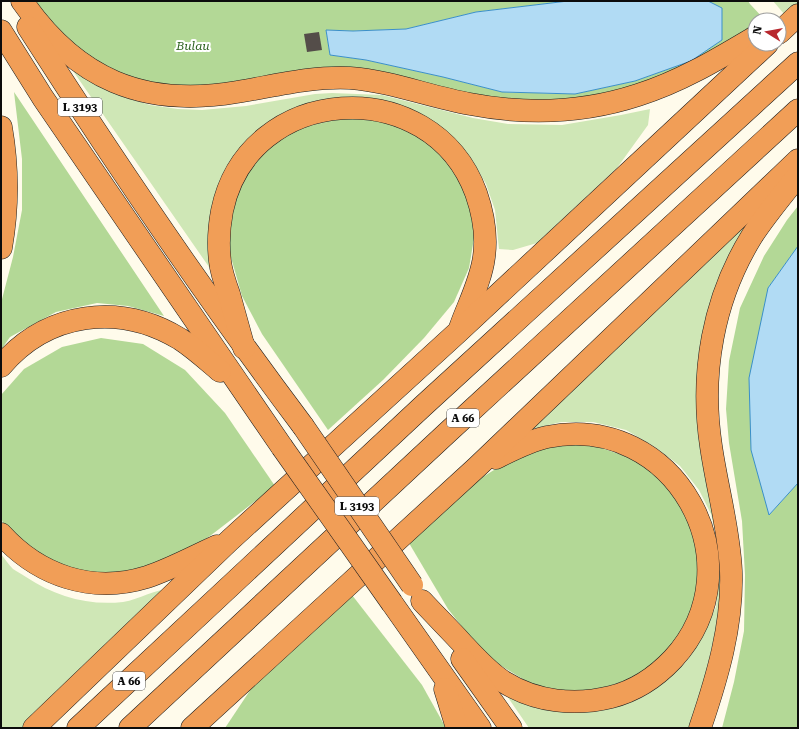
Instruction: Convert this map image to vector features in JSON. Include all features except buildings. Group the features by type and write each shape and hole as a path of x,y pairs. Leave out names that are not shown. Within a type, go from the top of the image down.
{"highway":[{"name":"L 3193","path":"12,1 69,91 149,212 244,348 303,426 511,728"},
{"path":"22,1 61,48 87,69 120,84 142,91 171,97 189,98 236,93 293,82 350,78 388,84 449,100 499,109 546,111 572,110 600,105 639,95 664,85 715,60 747,42"},
{"path":"787,17 798,11"},
{"path":"787,25 798,15"},
{"name":"L 3193","path":"1,31 43,98 241,388 480,728"},
{"path":"34,728 230,540 458,332 758,52"},
{"name":"A 66","path":"78,728 423,406 798,63"},
{"path":"244,348 220,261 219,239 222,211 232,181 249,154 270,135 282,127 308,115 334,108 348,107 374,110 402,117 414,123 449,149 469,176 482,212 484,227 484,258 480,274 458,332"},
{"name":"A 66","path":"130,728 798,110"},
{"path":"1,127 7,181 6,216 1,248"},
{"path":"192,728 477,467 798,160"},
{"path":"700,728 710,700 723,650 731,588 731,571 726,519 711,447 707,393 709,353 718,315 726,290 738,263 757,229 773,206 798,176"},
{"path":"1,366 18,349 47,329 78,319 107,317 121,318 153,326 170,333 191,347 241,388"},
{"path":"417,593 487,670 503,681 534,695 568,702 592,701 614,696 647,681 669,663 682,648 699,618 708,576 707,553 703,529 692,502 684,490 670,474 652,458 629,446 607,438 589,435 563,435 536,440 477,467"},
{"path":"1,534 10,545 34,563 52,573 96,583 118,583 132,581 148,576 230,540"},
{"path":"438,667 457,728"},
{"path":"214,728 226,696"}],"green space":[{"name":"Bulau","path":"34,1 568,1 476,12 406,29 353,31 326,30 330,55 366,60 502,92 575,94 635,81 691,61 722,40 722,8 708,1 748,1 758,12 747,12 747,35 644,92 527,107 391,79 193,91 148,85 111,71 72,44 40,10"},
{"path":"773,1 798,1 798,5 787,13 787,12 782,12"},
{"path":"73,71 110,91 127,98 150,105 178,109 202,110 246,106 315,94 332,93 382,95 473,118 508,124 562,125 650,109 648,125 617,168 537,243 513,250 499,249 495,210 486,184 472,160 454,138 430,121 236,155 220,183 215,211 213,268 209,267"},
{"path":"14,92 164,316 128,306 97,303 56,312 10,337 1,350 1,303 13,257 22,210 22,159"},
{"path":"342,119 381,121 418,134 447,161 469,195 475,232 469,268 454,302 424,338 383,380 328,430 262,334 242,296 230,254 229,226 237,194 247,171 273,143 304,127"},
{"path":"758,206 707,328 726,583 694,728 529,728 505,693 612,706 639,699 663,683 685,663 693,652 716,607 719,578 718,543 711,514 699,490 680,466 655,447 626,430 593,422 561,422 517,433"},
{"path":"798,206 798,246 768,288 769,515 798,483 798,728 722,728 734,682 744,631 745,575 742,521 729,443 726,409 729,361 740,308 764,256 787,220"},
{"path":"101,338 143,344 185,370 225,413 275,486 210,536 165,564 119,575 78,574 31,551 4,525 1,518 1,395 24,369 62,347"},
{"path":"578,440 648,464 689,509 701,575 690,621 655,665 630,679 594,691 566,693 531,684 500,665 477,646 448,609 406,538 478,480 513,458 544,445"},
{"path":"1,554 13,569 37,584 60,594 84,601 110,603 123,602 160,590 173,589 22,728 1,728"},
{"path":"352,595 422,685 446,728 225,728 257,680"}],"water":[{"path":"568,1 708,1 722,8 722,40 691,61 635,81 575,94 502,92 366,60 330,55 326,30 353,31 406,29 476,12"},
{"path":"798,246 798,483 769,515 751,450 749,378 768,288"}]}
